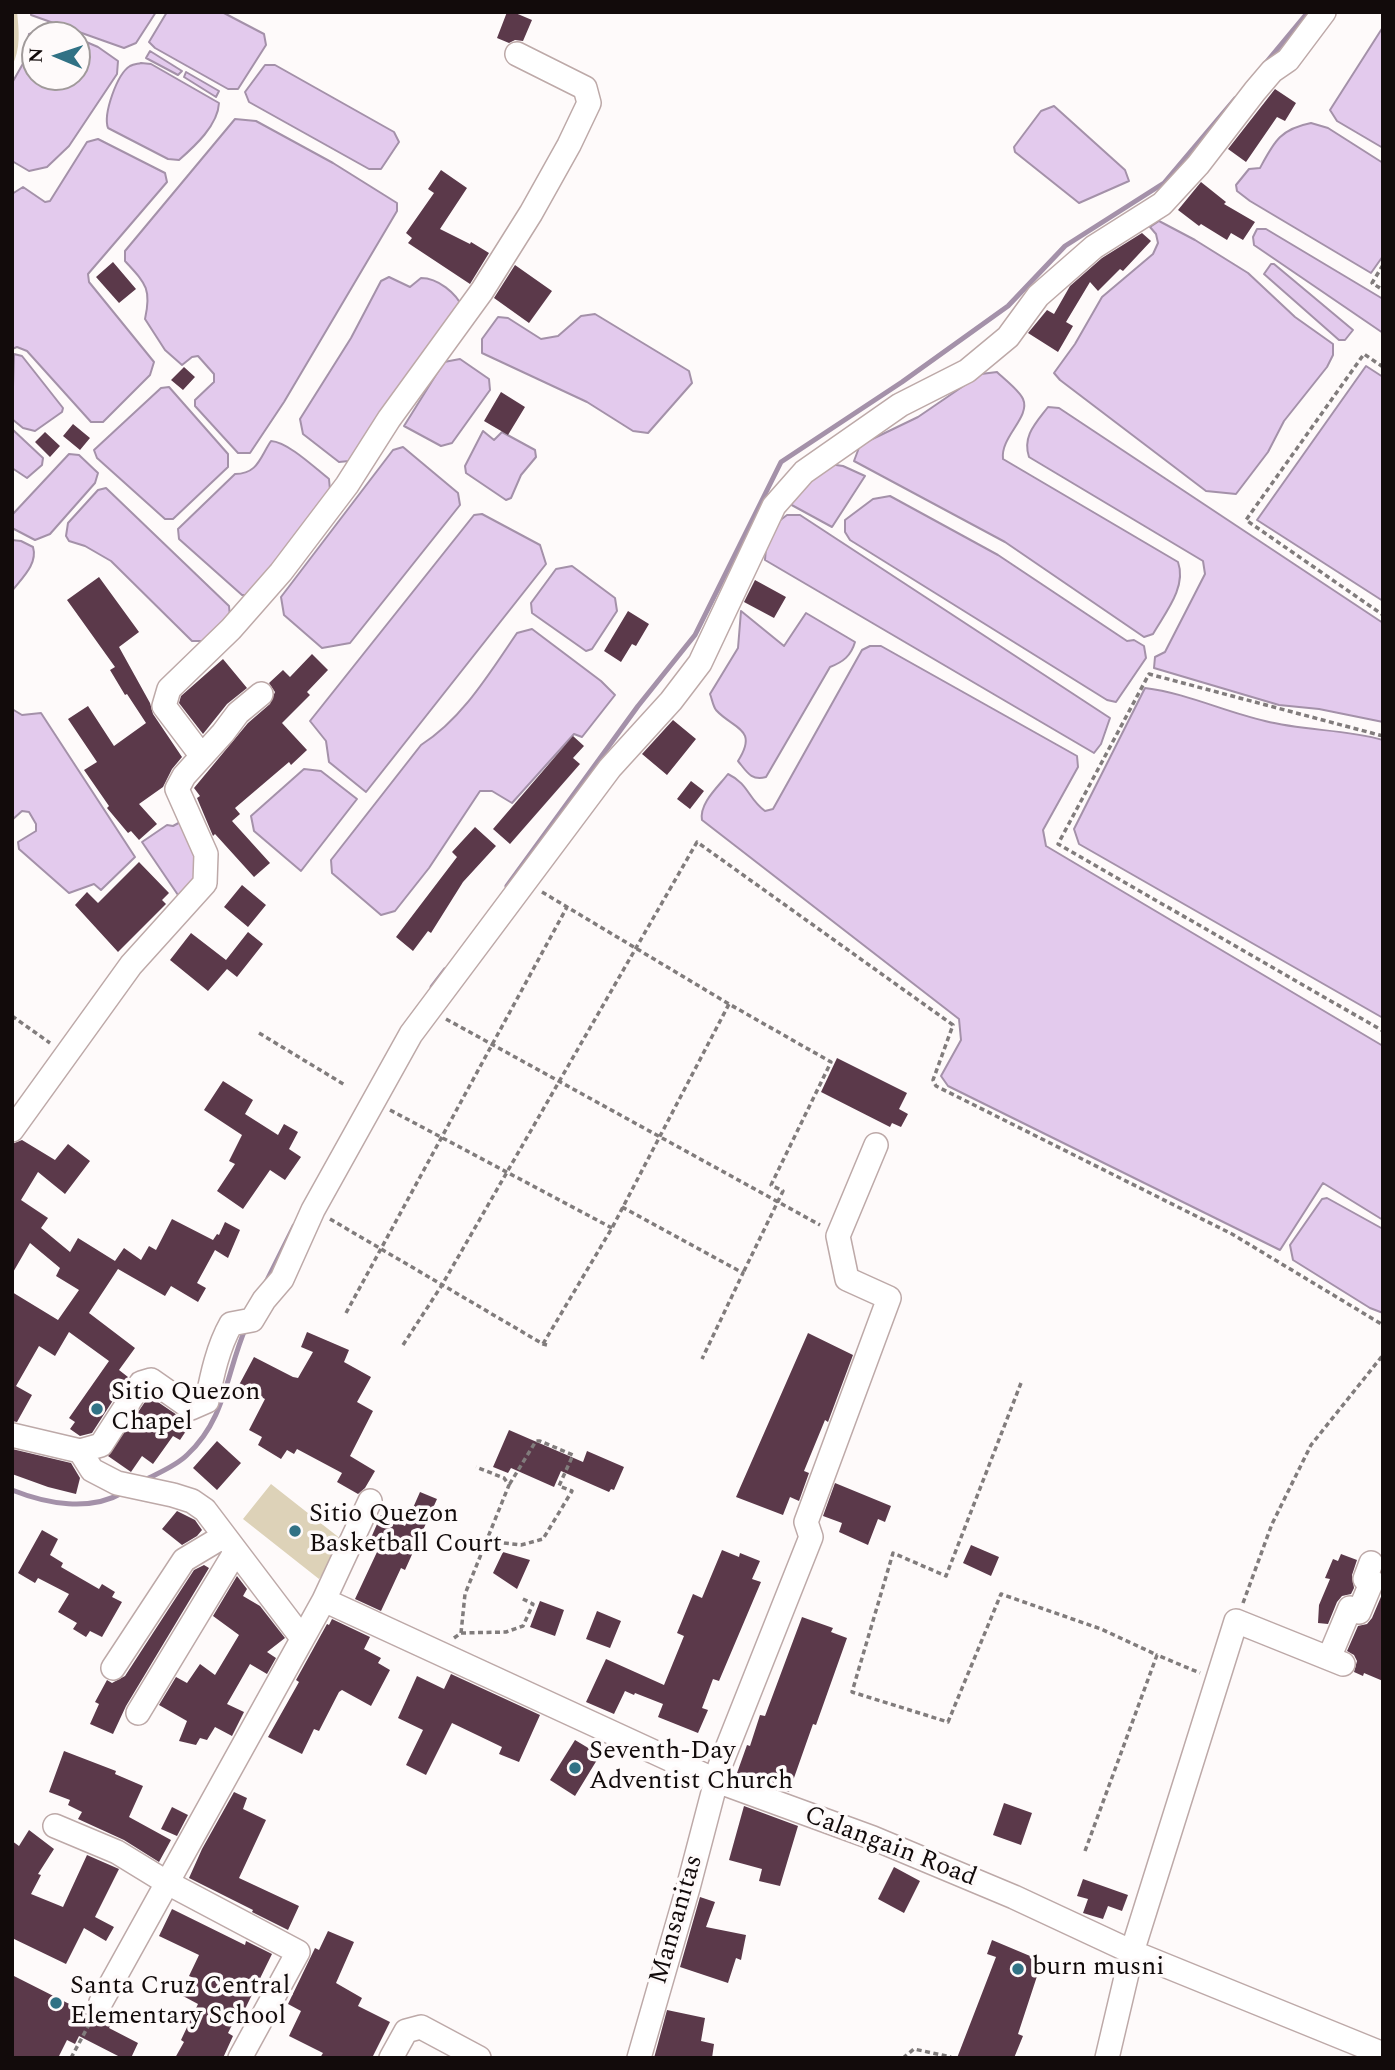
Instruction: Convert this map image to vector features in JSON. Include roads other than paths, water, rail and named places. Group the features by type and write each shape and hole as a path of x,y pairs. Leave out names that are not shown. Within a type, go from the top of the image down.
{"street":[{"path":"12,1434 80,1451 101,1445 141,1383 150,1380 191,1408 207,1401 213,1372 241,1322 282,1279 313,1210 411,1034 610,768 671,701 700,663 774,506 804,472 900,405 967,371 1008,337 1038,296 1094,247 1162,204 1198,165 1272,71 1288,60 1324,12"},
{"path":"201,755 163,706 169,689 239,620 281,572 347,485 390,419 482,291 538,201 589,103 585,88 517,54"},
{"path":"12,1130 131,965 205,883 206,854 177,789 184,776 223,733 237,713 261,694"},
{"name":"Mansanitas","path":"639,2058 720,1766 811,1537 806,1521 889,1298 846,1279 838,1236 876,1145"},
{"path":"80,1451 92,1471 117,1483 192,1501 205,1510 302,1638"},
{"path":"101,2002 324,1600 370,1501"},
{"path":"113,1668 184,1560 230,1544"},
{"path":"138,1713 230,1544"},
{"path":"1107,2058 1132,1952 1236,1621 1336,1661 1350,1608 1359,1612 1371,1581 1365,1579 1371,1563"},
{"name":"Calangain Road","path":"324,1600 717,1781 873,1838 1014,1897 1132,1952 1383,2054"},
{"path":"55,1826 117,1853 298,1952 240,2058"},
{"path":"391,2058 406,2031 421,2027 479,2058"}],"waterway":[{"path":"1264,65 1308,12"},
{"path":"507,886 638,706 695,635 781,462 902,382 1008,306 1065,246 1164,183 1235,99"},
{"path":"432,987 445,970"},
{"path":"264,1286 294,1226"},
{"path":"145,1480 183,1459 210,1426 224,1395 246,1327"},
{"path":"12,1490 39,1499 68,1504 97,1502 124,1492"}],"place":[{"name":"Sitio Quezon Chapel","path":"97,1409"},
{"name":"Sitio Quezon Basketball Court","path":"295,1531"},
{"name":"Seventh-Day Adventist Church","path":"575,1768"},
{"name":"burn musni","path":"1018,1969"},
{"name":"Santa Cruz Central Elementary School","path":"56,2003"}]}
